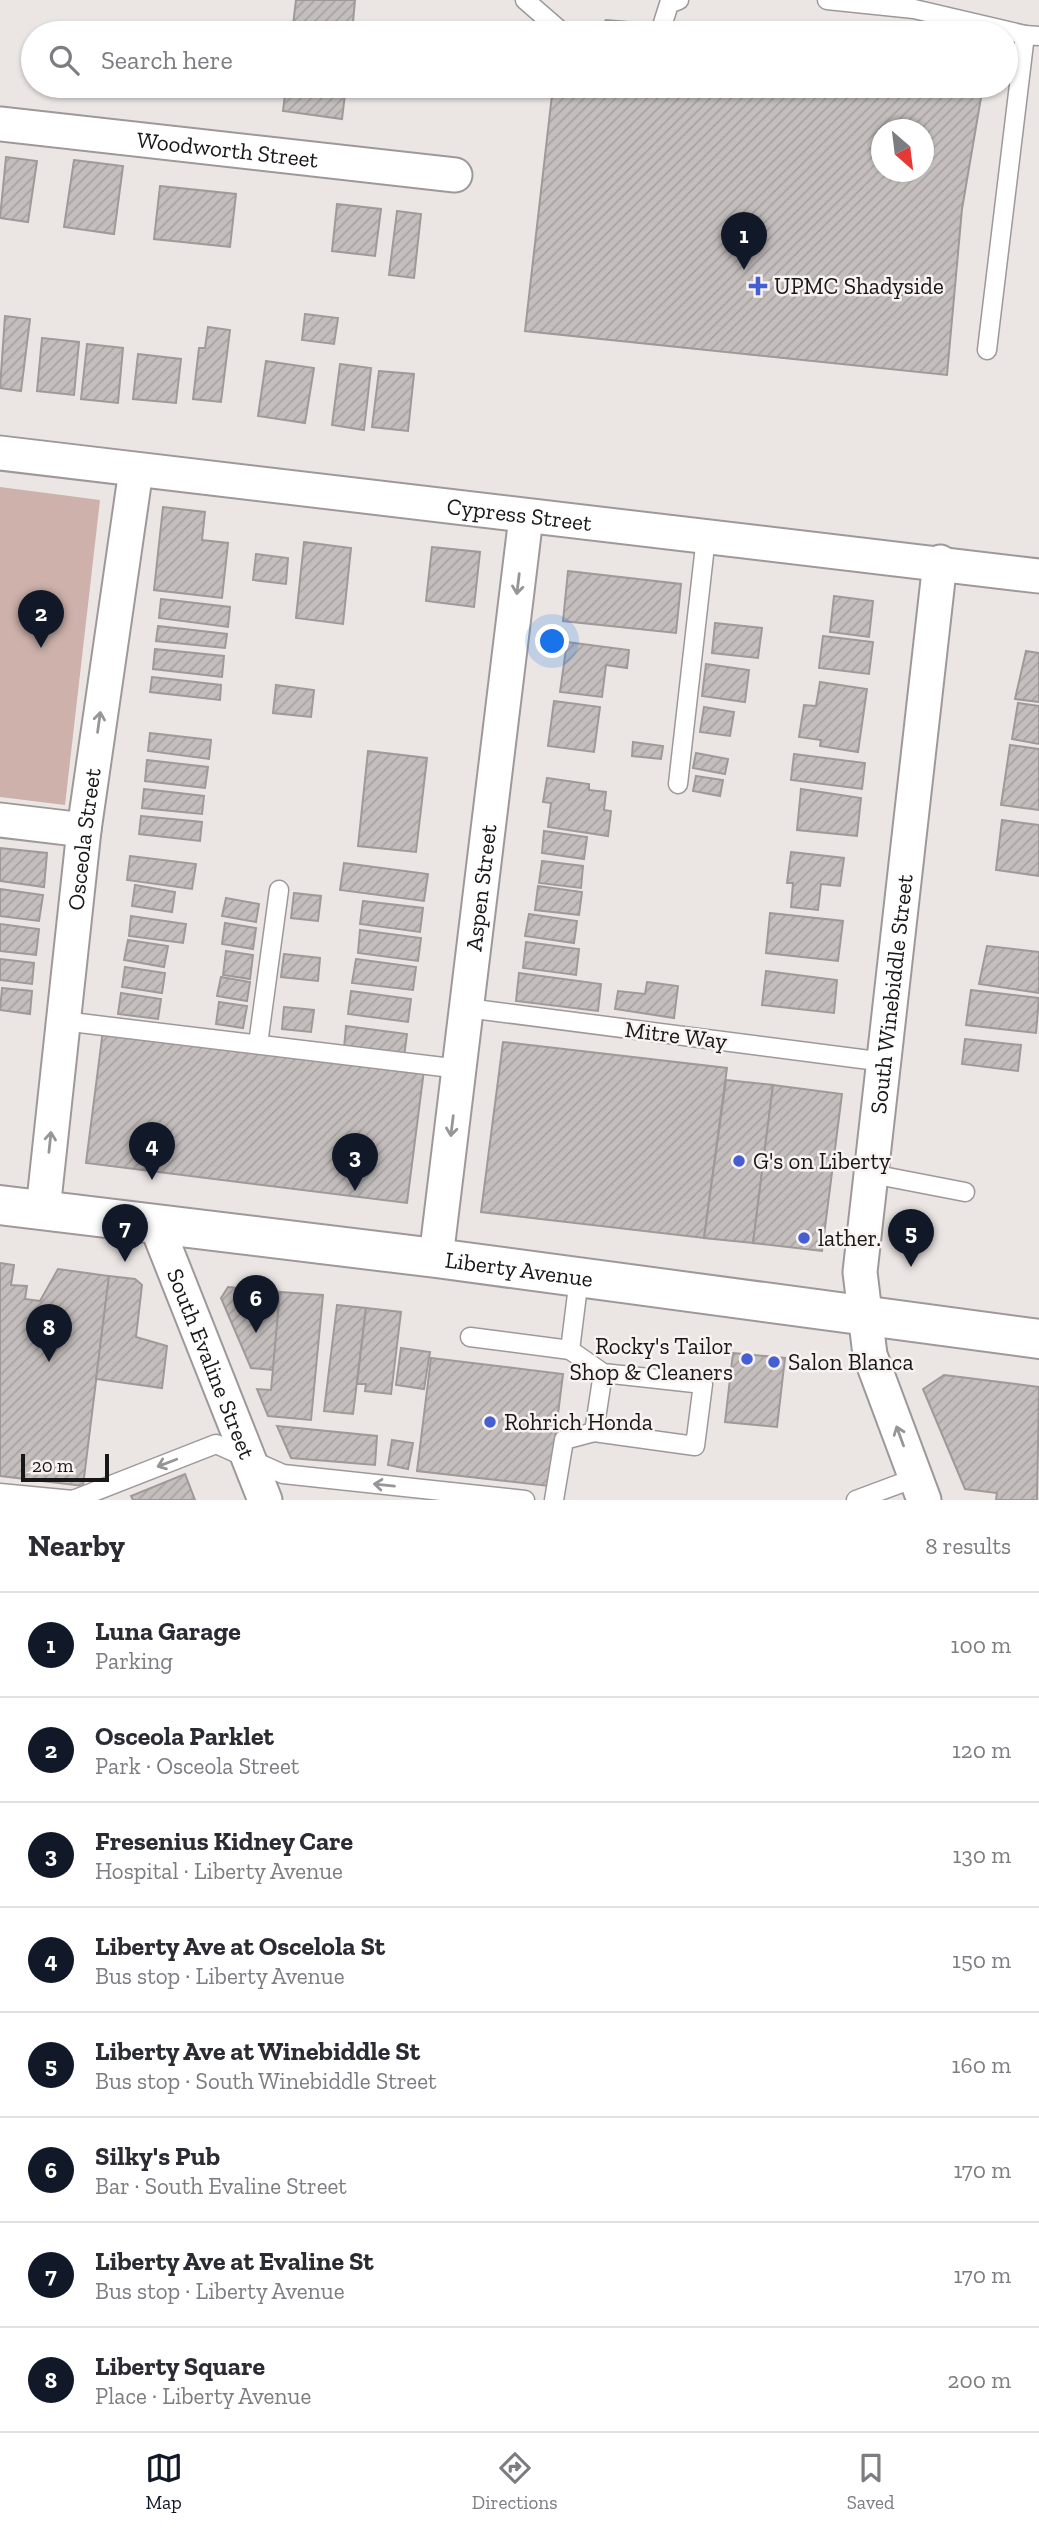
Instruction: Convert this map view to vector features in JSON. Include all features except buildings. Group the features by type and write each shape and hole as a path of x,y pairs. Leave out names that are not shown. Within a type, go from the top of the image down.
{"main road":[{"name":"Liberty Avenue","path":"0,1205 157,1227 436,1258 1039,1339"}],"street":[{"name":"Woodworth Street","path":"0,124 455,175"},
{"name":"Cypress Street","path":"0,453 526,517 940,562 1039,576"},
{"name":"Osceola Street","path":"43,1210 84,830 136,470"},
{"name":"Aspen Street","path":"436,1258 526,517"},
{"name":"South Winebiddle Street","path":"920,1489 870,1356 860,1272 940,562"},
{"path":"0,820 84,830"},
{"name":"South Evaline Street","path":"157,1227 265,1500"}],"lane":[{"path":"525,0 550,21"},
{"path":"664,21 669,4 679,0"},
{"path":"827,0 914,9 968,21"},
{"path":"987,351 1032,35"},
{"path":"678,784 706,537"},
{"path":"258,1044 279,890"},
{"name":"Mitre Way","path":"467,1008 885,1062"},
{"path":"63,1021 460,1069"},
{"path":"872,1174 965,1192"},
{"path":"570,1350 579,1278"},
{"path":"470,1337 570,1350 603,1373 703,1384 695,1446 594,1432 564,1440 554,1500"},
{"path":"594,1432 603,1373"},
{"path":"0,1493 22,1498 73,1500 216,1444 283,1474 525,1500"},
{"path":"856,1500 920,1489"}],"shaded area":[{"path":"0,487 100,500 65,805 0,797"}],"place":[{"name":"Luna Garage","path":"744,270"},
{"name":"UPMC Shadyside","path":"758,286"},
{"name":"Osceola Parklet","path":"41,648"},
{"name":"G's on Liberty","path":"739,1161"},
{"name":"Liberty Ave at Oscelola St","path":"152,1180"},
{"name":"Fresenius Kidney Care","path":"355,1191"},
{"name":"lather.","path":"804,1238"},
{"name":"Liberty Ave at Evaline St","path":"125,1262"},
{"name":"Liberty Ave at Winebiddle St","path":"911,1267"},
{"name":"Silky's Pub","path":"256,1333"},
{"name":"Rocky's Tailor Shop & Cleaners","path":"747,1359"},
{"name":"Liberty Square","path":"49,1362"},
{"name":"Salon Blanca","path":"774,1362"},
{"name":"Rohrich Honda","path":"490,1422"}]}
